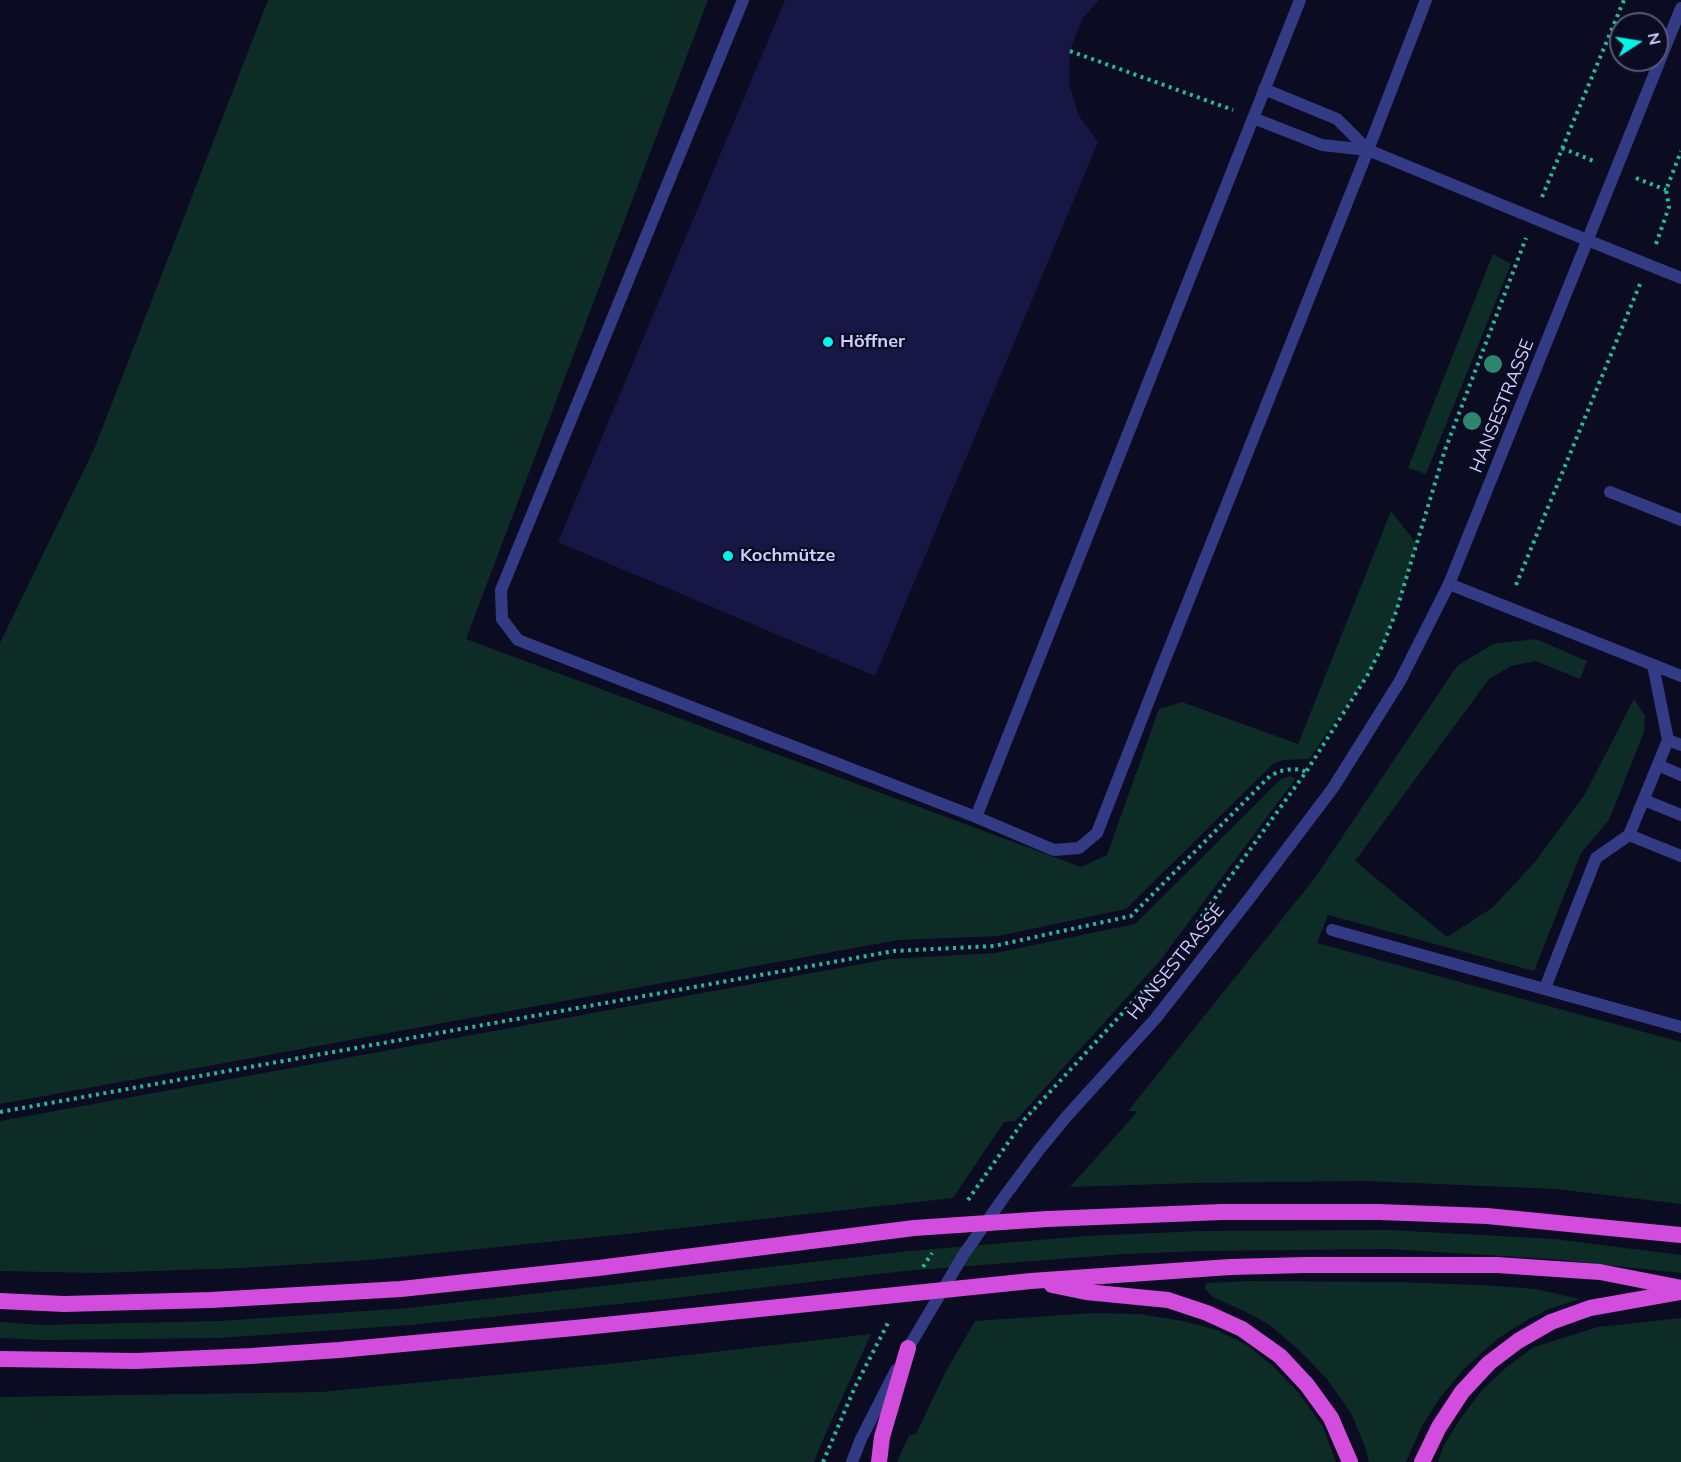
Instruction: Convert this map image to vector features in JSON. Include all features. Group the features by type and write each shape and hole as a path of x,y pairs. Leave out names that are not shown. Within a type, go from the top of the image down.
{"highway":[{"path":"0,1301 87,1304 211,1300 401,1289 598,1268 914,1228 1047,1219 1187,1214 1379,1212 1487,1216 1681,1235"},
{"path":"0,1359 136,1361 339,1350 1031,1281 1230,1266 1497,1265 1600,1272 1681,1290"},
{"path":"1031,1281 1086,1292 1168,1300 1207,1313 1242,1329 1280,1356 1306,1385 1331,1418 1350,1462"},
{"path":"1422,1462 1439,1427 1462,1392 1489,1364 1518,1341 1551,1322 1590,1308 1681,1290"},
{"path":"879,1462 882,1437 908,1347"}],"street":[{"path":"742,0 501,590 502,619 518,640 976,817 1054,850 1079,848 1097,833 1426,0"},
{"path":"976,817 1300,0"},
{"name":"HANSESTRASSE","path":"852,1462 861,1439 908,1347 964,1254 1025,1169 1067,1116 1156,1018 1249,899 1333,788 1400,681 1449,584 1681,8"},
{"path":"1264,89 1337,119 1368,150"},
{"path":"1253,118 1322,145 1368,150 1681,278"},
{"path":"1610,492 1681,520"},
{"path":"1449,584 1681,676"},
{"path":"1545,988 1596,858 1629,835 1668,740 1653,665"},
{"path":"1668,740 1681,745"},
{"path":"1658,765 1681,775"},
{"path":"1644,800 1681,814"},
{"path":"1629,835 1681,856"},
{"path":"1332,930 1681,1027"}],"path":[{"path":"1194,927 1306,772 1367,676 1383,645 1396,612 1445,450 1533,218 1624,0"},
{"path":"1070,51 1253,118"},
{"path":"1666,190 1681,151"},
{"path":"1507,607 1623,326"},
{"path":"0,1112 894,951 994,946 1131,916 1270,776 1292,769 1306,772"},
{"path":"1024,1120 1158,974"},
{"path":"823,1462 831,1443"}],"green space":[{"path":"268,0 708,0 466,639 1081,867 1107,855 1159,709 1182,702 1298,744 1391,511 1416,543 1396,612 1367,676 1309,759 1284,760 1273,764 1126,909 998,936 898,940 0,1104 0,643 95,447"},
{"path":"1493,254 1511,264 1426,474 1408,468"},
{"path":"1536,639 1587,661 1580,679 1536,661 1511,666 1489,679 1355,861 1447,937 1492,908 1535,862 1585,794 1634,699 1645,716 1644,732 1609,820 1581,853 1534,971 1328,915 1317,943 1681,1042 1681,1204 1556,1189 1365,1181 1070,1187 1138,1111 1128,1111 1314,879 1457,666 1493,644"},
{"path":"1290,776 1296,778 1159,962 1015,1121 1004,1122 953,1198 369,1260 241,1268 98,1273 0,1271 0,1121 889,959 995,953 1135,924 1281,779"},
{"path":"1389,1230 1554,1239 1681,1255 1681,1273 1552,1259 1388,1249 1124,1254 904,1271 648,1301 410,1325 219,1338 43,1340 0,1338 0,1322 42,1325 220,1321 408,1308 910,1251 1086,1236 1201,1231"},
{"path":"1252,1281 1481,1285 1536,1289 1580,1299 1549,1309 1527,1320 1497,1339 1464,1369 1439,1399 1421,1428 1406,1462 1369,1462 1351,1413 1326,1378 1271,1326 1213,1297 1205,1289 1206,1283"},
{"path":"1094,1313 1139,1314 1183,1321 1217,1330 1247,1345 1273,1366 1299,1393 1323,1427 1336,1462 897,1462 909,1435 916,1434 945,1373 975,1321"},
{"path":"1681,1318 1681,1462 1438,1462 1443,1447 1460,1419 1483,1389 1508,1366 1534,1347 1598,1327"},
{"path":"871,1334 814,1462 0,1462 0,1397 321,1392 609,1364"}],"building":[{"name":"Höffner","path":"785,0 1099,0 1082,19 1070,51 1069,84 1079,116 1098,142 875,676 558,542"}],"place":[{"name":"Höffner","path":"828,342"},
{"name":"Kochmütze","path":"728,556"}]}
